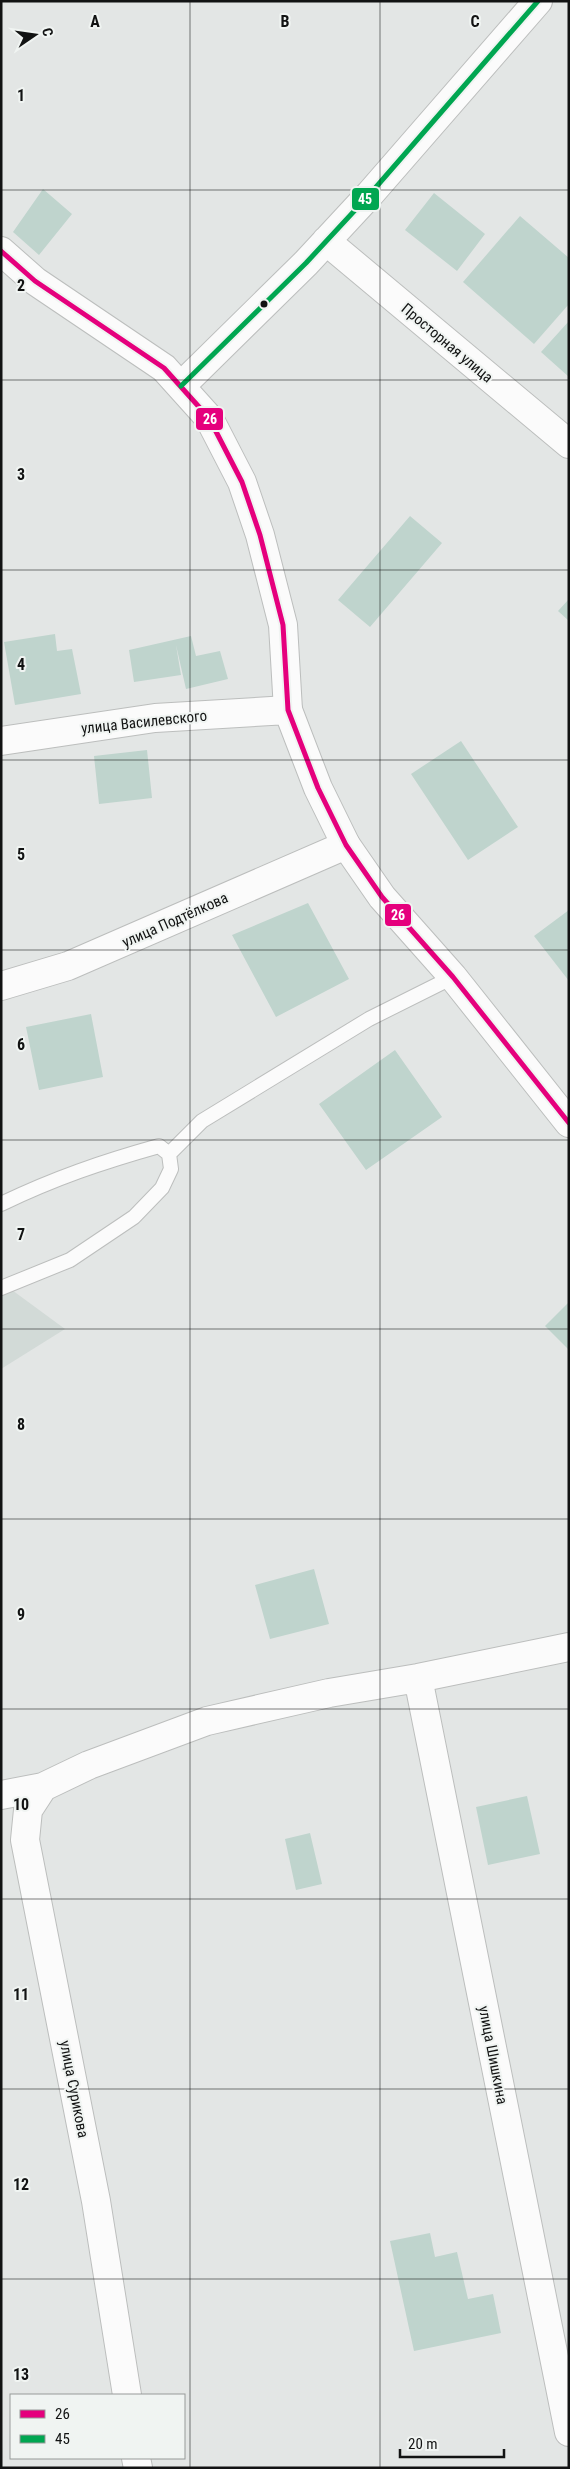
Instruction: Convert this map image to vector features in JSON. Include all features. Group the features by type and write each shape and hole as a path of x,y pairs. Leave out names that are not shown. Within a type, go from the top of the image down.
{"street":[{"path":"180,386 326,241 370,194 538,1"},
{"name":"Просторная улица","path":"326,241 569,444"},
{"path":"1,251 35,281 164,368 209,418 242,482 260,535 283,625 288,710 318,788 346,845 382,897 453,978 569,1123"},
{"name":"улица Василевского","path":"1,741 155,718 288,710"},
{"name":"улица Подтёлкова","path":"1,986 68,966 346,845"},
{"path":"1,1795 42,1787 89,1765 207,1721 329,1693 418,1678 569,1647"},
{"name":"улица Шишкина","path":"418,1678 569,2432"},
{"name":"улица Сурикова","path":"42,1787 28,1810 25,1840 96,2201 126,2394"}],"lane":[{"path":"169,1154 202,1121 369,1020 453,978"},
{"path":"1,1204 49,1180 102,1162 159,1146 169,1154 171,1169 162,1188 134,1217 70,1260 1,1288"}],"shaded area":[{"path":"1,1282 65,1329 1,1369"}],"building":[{"path":"43,189 72,214 39,255 13,232"},
{"path":"434,193 485,234 457,271 405,230"},
{"path":"520,216 569,258 569,304 534,344 463,282"},
{"path":"569,321 569,377 541,352"},
{"path":"410,516 442,543 370,627 338,600"},
{"path":"569,599 569,621 558,611"},
{"path":"55,634 57,651 72,649 81,694 15,705 4,642"},
{"path":"191,636 196,656 220,651 228,679 186,689 176,645 181,675 134,682 129,650"},
{"path":"461,741 518,827 468,860 411,774"},
{"path":"147,750 152,798 99,804 94,756"},
{"path":"308,903 349,979 276,1017 232,935"},
{"path":"569,910 569,981 534,936"},
{"path":"91,1014 103,1077 39,1090 26,1027"},
{"path":"395,1050 442,1117 366,1170 319,1104"},
{"path":"569,1302 569,1350 545,1326"},
{"path":"314,1569 329,1624 270,1639 255,1585"},
{"path":"527,1796 540,1854 488,1865 476,1807"},
{"path":"310,1833 322,1884 296,1890 285,1839"},
{"path":"430,2233 435,2257 457,2252 468,2299 493,2294 501,2333 414,2351 390,2241"}],"transit line":[{"name":"45","path":"181,386 306,263 370,194 538,1"},
{"name":"26","path":"1,251 35,281 164,368 209,418 242,482 260,535 283,625 288,710 318,788 346,845 382,897 453,977 569,1123"}]}
